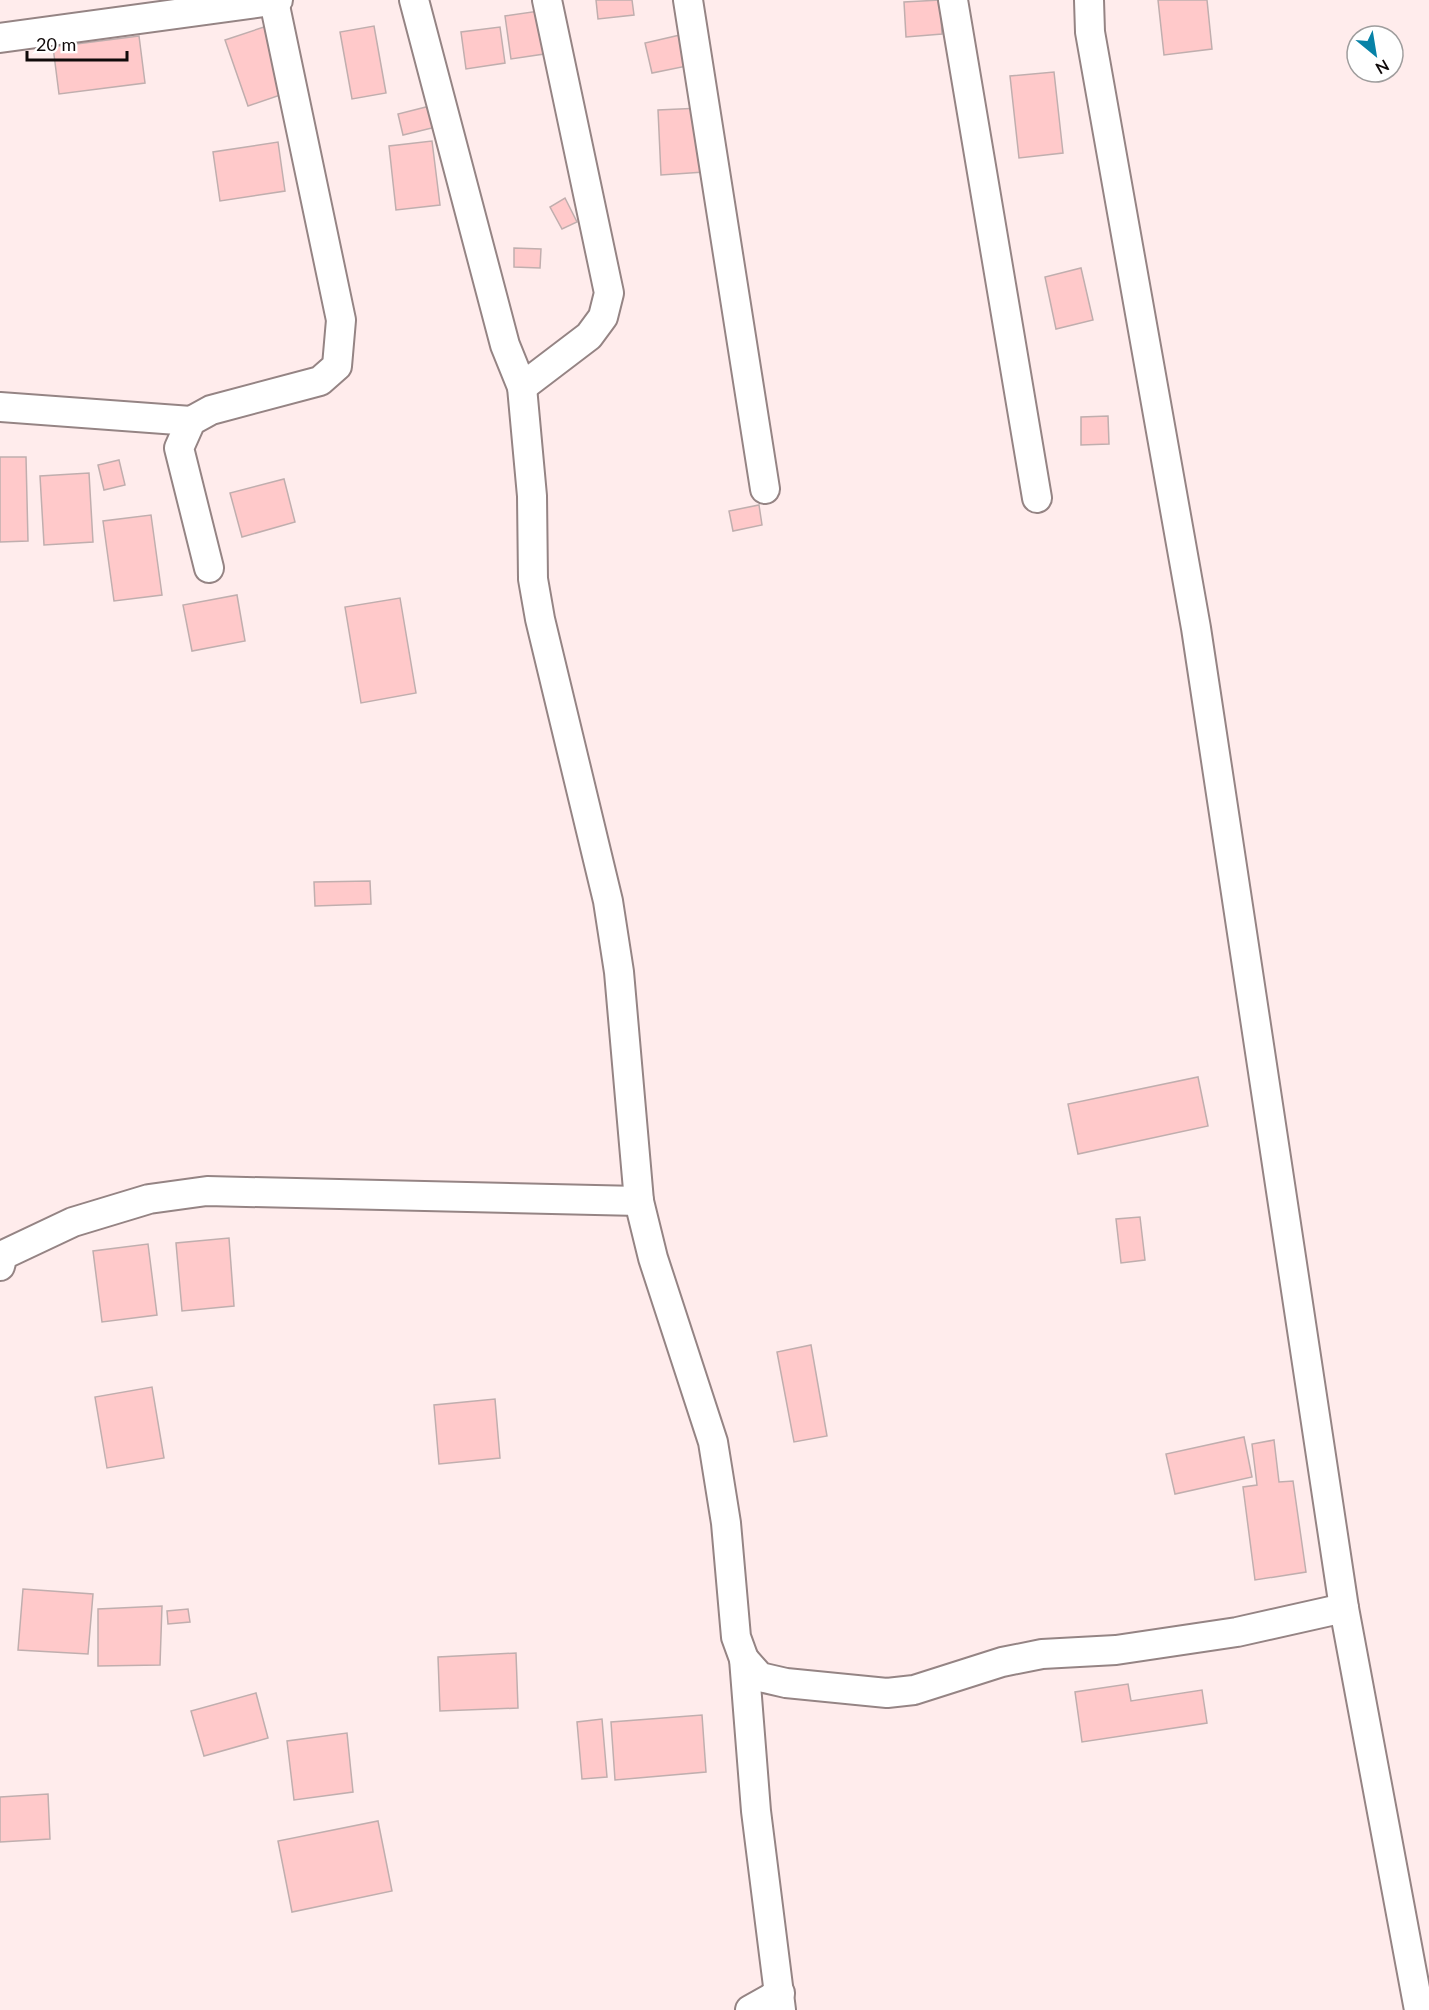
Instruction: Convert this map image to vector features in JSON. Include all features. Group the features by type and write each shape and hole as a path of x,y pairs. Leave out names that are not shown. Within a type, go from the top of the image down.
{"street":[{"path":"0,38 276,0 341,320 337,366 320,381 211,410 192,421 0,408"},
{"path":"414,0 505,345 522,387 532,496 533,579 540,619 608,901 619,972 639,1201 653,1258 713,1442 726,1523 736,1637 744,1659 756,1811 781,2001 750,2010"},
{"path":"522,387 589,336 603,316 609,292 547,0"},
{"path":"688,0 765,489"},
{"path":"952,0 1037,498"},
{"path":"1089,0 1092,44 1196,628 1344,1608 1422,1999"},
{"path":"192,421 179,448 209,568"},
{"path":"0,1266 3,1256 73,1222 149,1199 207,1191 639,1201"},
{"path":"744,1659 760,1677 786,1683 887,1693 914,1690 1002,1662 1042,1654 1116,1650 1237,1632 1344,1608"}],"building":[{"path":"596,0 632,0 634,15 598,19"},
{"path":"940,0 942,34 906,37 904,2"},
{"path":"1158,0 1207,0 1212,49 1164,55"},
{"path":"539,11 544,54 511,59 505,16"},
{"path":"267,26 289,92 248,106 225,40"},
{"path":"374,26 386,93 352,99 340,32"},
{"path":"500,27 505,63 466,69 461,32"},
{"path":"680,35 687,66 652,73 645,43"},
{"path":"139,36 145,83 59,94 53,47"},
{"path":"1054,72 1063,153 1019,158 1010,76"},
{"path":"430,106 436,127 403,135 398,114"},
{"path":"701,108 704,172 661,175 658,110"},
{"path":"432,141 440,205 396,210 389,146"},
{"path":"278,142 285,191 220,201 213,152"},
{"path":"565,198 577,222 562,229 550,207"},
{"path":"514,248 541,249 540,268 514,267"},
{"path":"1081,268 1093,320 1056,329 1045,277"},
{"path":"1108,416 1109,444 1081,445 1081,417"},
{"path":"0,457 26,457 28,541 0,542"},
{"path":"119,460 125,485 104,490 98,465"},
{"path":"89,473 93,542 44,545 40,476"},
{"path":"284,479 295,522 242,537 230,493"},
{"path":"759,505 762,525 733,531 729,511"},
{"path":"151,515 162,595 114,601 103,521"},
{"path":"237,595 245,641 192,651 183,605"},
{"path":"400,598 416,693 361,703 345,607"},
{"path":"370,881 371,904 315,906 314,882"},
{"path":"1198,1077 1208,1126 1078,1154 1068,1104"},
{"path":"1140,1217 1145,1260 1121,1263 1116,1219"},
{"path":"229,1238 234,1306 182,1311 176,1243"},
{"path":"148,1244 157,1315 102,1322 93,1251"},
{"path":"811,1345 827,1436 794,1442 777,1352"},
{"path":"152,1387 164,1458 107,1468 95,1397"},
{"path":"495,1399 500,1458 439,1464 434,1405"},
{"path":"1244,1437 1252,1477 1175,1494 1166,1454"},
{"path":"1274,1440 1279,1482 1293,1481 1306,1572 1255,1580 1243,1487 1257,1485 1252,1444"},
{"path":"23,1589 93,1594 88,1654 18,1650"},
{"path":"162,1606 160,1665 98,1666 98,1609"},
{"path":"188,1609 190,1622 168,1624 167,1611"},
{"path":"516,1653 518,1708 440,1711 438,1657"},
{"path":"1128,1684 1131,1701 1202,1690 1207,1723 1082,1742 1075,1692"},
{"path":"256,1693 268,1738 204,1756 191,1711"},
{"path":"702,1715 706,1772 615,1780 611,1722"},
{"path":"602,1719 607,1777 582,1779 577,1722"},
{"path":"347,1733 353,1792 294,1800 287,1741"},
{"path":"48,1794 50,1839 0,1842 0,1797"},
{"path":"378,1821 392,1891 292,1912 278,1841"}]}
